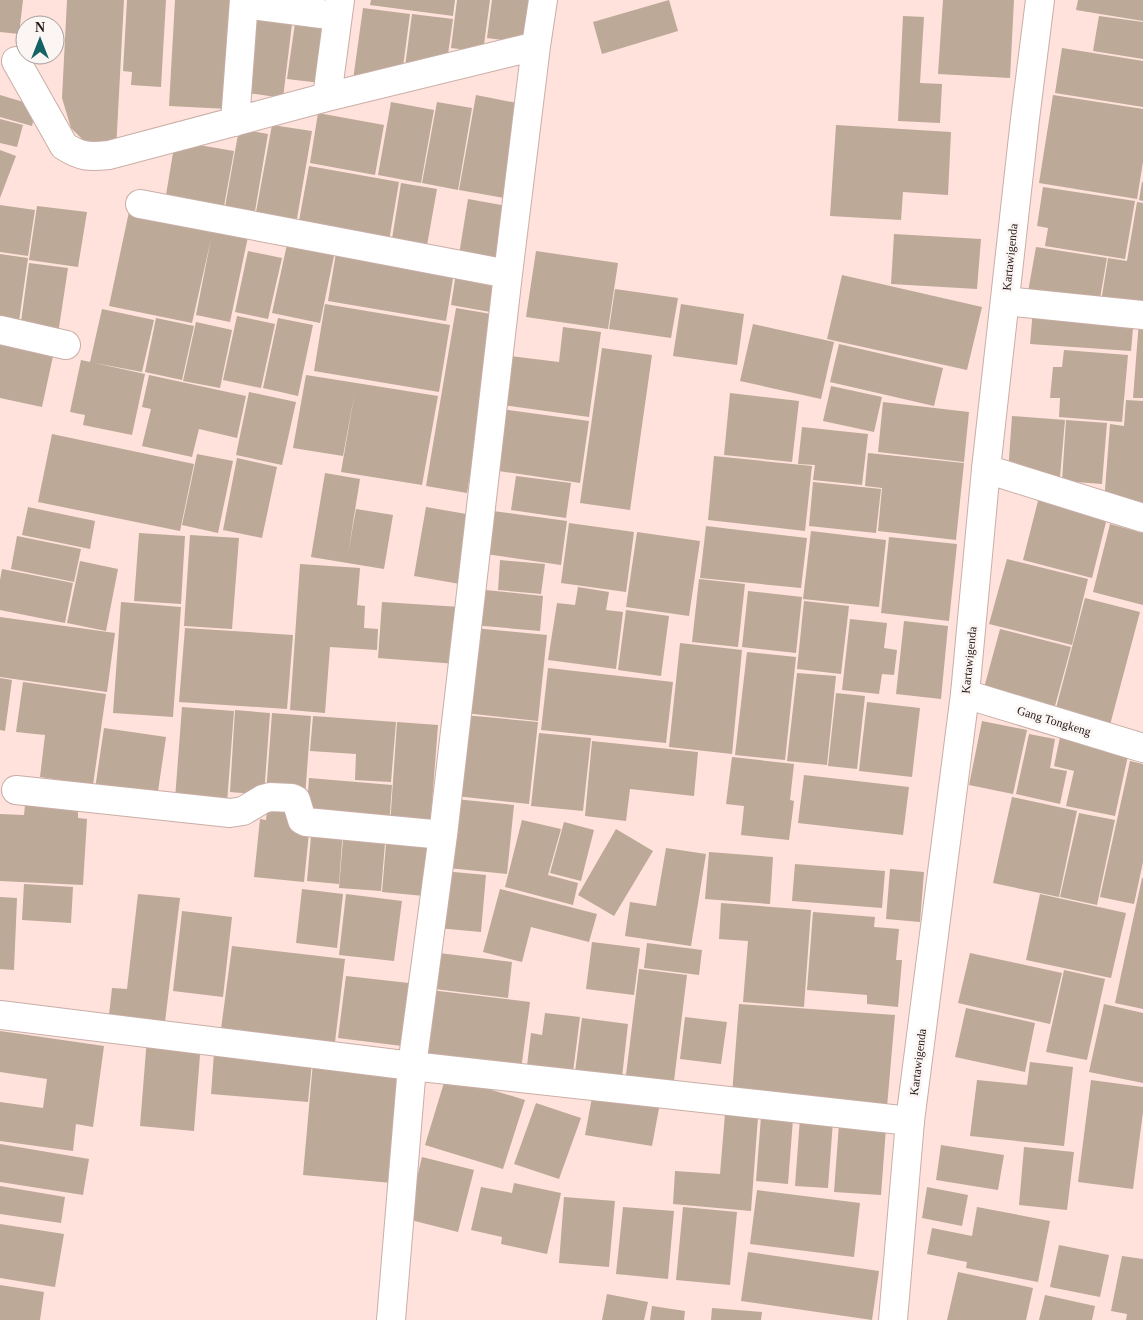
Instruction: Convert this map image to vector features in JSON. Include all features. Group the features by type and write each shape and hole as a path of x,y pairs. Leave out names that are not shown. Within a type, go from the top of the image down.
{"street":[{"path":"391,1320 412,1066 443,836 508,274 536,46 544,0"},
{"name":"Kartawigenda","path":"893,1320 910,1121 965,694 986,469 1040,0"},
{"path":"235,122 244,2 339,8 327,97"},
{"path":"19,65 64,146 76,154 92,157 109,155 327,97 536,46"},
{"path":"140,204 508,274"},
{"path":"1005,301 1143,315"},
{"path":"0,330 66,345"},
{"path":"986,469 1143,518"},
{"name":"Gang Tongkeng","path":"965,694 1143,748"},
{"path":"16,790 230,813 243,811 263,799 292,798 296,800 302,820 306,822 443,836"},
{"path":"0,1015 412,1066 910,1121"}],"building":[{"path":"0,0 23,0 21,15 15,15 15,34 0,32"},
{"path":"67,0 124,0 116,150 92,149 71,128 62,98"},
{"path":"127,0 166,0 161,87 131,85 132,72 123,71"},
{"path":"175,0 234,0 228,109 169,106"},
{"path":"371,0 455,0 453,16 370,5"},
{"path":"457,0 490,0 483,52 451,48"},
{"path":"492,0 533,0 527,43 487,38"},
{"path":"669,0 678,31 602,54 593,22"},
{"path":"943,0 1014,0 1010,78 938,74"},
{"path":"1078,0 1143,0 1143,21 1076,10"},
{"path":"363,8 410,14 403,67 353,80"},
{"path":"412,14 453,19 447,61 405,67"},
{"path":"903,16 924,17 920,83 942,84 940,123 898,121"},
{"path":"1099,16 1143,22 1143,59 1093,51"},
{"path":"251,18 292,24 283,98 241,92"},
{"path":"295,23 328,27 321,83 287,79"},
{"path":"1062,48 1143,61 1143,107 1055,93"},
{"path":"0,95 37,106 32,126 0,117"},
{"path":"476,95 527,105 510,199 459,190"},
{"path":"1053,95 1143,109 1143,162 1137,199 1039,183"},
{"path":"391,102 434,110 421,183 378,175"},
{"path":"437,102 472,108 458,190 422,183"},
{"path":"318,113 384,125 375,175 310,163"},
{"path":"0,119 23,125 17,147 0,143"},
{"path":"272,125 312,131 295,230 254,223"},
{"path":"836,125 951,132 948,195 903,192 901,220 830,216"},
{"path":"239,129 268,134 253,223 223,218"},
{"path":"175,141 234,151 222,217 164,207"},
{"path":"0,150 16,156 0,198"},
{"path":"309,166 399,182 388,247 297,232"},
{"path":"1143,182 1143,201 1139,200"},
{"path":"401,183 437,189 426,251 391,245"},
{"path":"1043,187 1135,201 1125,259 1045,246 1048,228 1037,226"},
{"path":"468,199 507,206 498,267 458,261"},
{"path":"1137,202 1143,203 1143,309 1101,302 1108,258 1127,261"},
{"path":"0,205 35,210 28,256 0,252"},
{"path":"37,206 87,212 78,267 29,260"},
{"path":"130,207 249,232 230,322 196,315 211,239 192,323 109,306"},
{"path":"894,234 981,239 977,289 891,284"},
{"path":"288,240 335,251 320,323 272,313"},
{"path":"337,247 455,266 446,321 328,301"},
{"path":"1036,247 1107,258 1099,304 1028,292"},
{"path":"248,251 282,258 268,319 235,312"},
{"path":"536,251 618,263 608,329 526,317"},
{"path":"0,254 28,258 18,328 0,325"},
{"path":"29,263 68,268 58,334 20,329"},
{"path":"457,267 502,275 496,313 451,305"},
{"path":"842,275 982,307 967,370 827,339"},
{"path":"615,289 678,298 671,338 609,329"},
{"path":"325,304 450,325 439,392 314,371"},
{"path":"681,304 744,314 737,365 673,356"},
{"path":"456,308 497,315 467,493 426,486"},
{"path":"102,309 154,320 142,372 90,362"},
{"path":"1033,309 1134,317 1131,351 1030,344"},
{"path":"237,316 275,324 261,388 223,380"},
{"path":"156,318 194,326 182,380 145,372"},
{"path":"278,318 313,325 298,396 263,388"},
{"path":"1139,321 1143,321 1143,398 1133,398"},
{"path":"196,322 232,330 220,388 183,381"},
{"path":"753,324 834,342 821,399 740,381"},
{"path":"563,327 601,332 589,417 503,405 510,356 559,362"},
{"path":"0,335 55,347 42,407 0,398"},
{"path":"839,344 943,368 934,406 830,382"},
{"path":"602,348 652,355 630,510 580,503"},
{"path":"1064,350 1128,355 1122,422 1059,417 1060,398 1050,398 1053,367 1062,367"},
{"path":"81,360 145,374 132,435 83,425 85,415 70,412"},
{"path":"149,375 246,396 237,438 199,429 192,457 142,446 151,409 142,407"},
{"path":"306,375 438,396 422,485 341,472 355,391 343,456 293,448"},
{"path":"831,386 882,397 874,432 823,421"},
{"path":"249,392 296,402 282,465 236,455"},
{"path":"730,393 799,401 792,462 724,455"},
{"path":"1126,400 1143,401 1143,507 1104,503 1110,424 1124,426"},
{"path":"883,402 969,412 964,462 878,452"},
{"path":"501,409 589,421 580,483 492,470"},
{"path":"1012,416 1065,420 1060,477 1008,473"},
{"path":"1066,420 1107,423 1102,484 1062,481"},
{"path":"802,427 868,434 862,485 813,480 815,465 798,464"},
{"path":"52,434 194,464 180,531 38,502"},
{"path":"868,453 964,463 956,540 878,531 882,488 865,486"},
{"path":"197,454 233,461 218,533 182,525"},
{"path":"714,456 812,466 805,531 708,520"},
{"path":"237,458 277,467 262,538 223,530"},
{"path":"325,473 360,479 348,554 356,509 393,515 384,569 311,557"},
{"path":"516,476 571,483 566,518 511,510"},
{"path":"813,482 881,489 876,533 809,526"},
{"path":"1040,493 1109,510 1092,578 1023,560"},
{"path":"28,507 95,521 90,549 22,535"},
{"path":"426,507 472,515 460,584 414,576"},
{"path":"485,510 567,521 561,565 479,553"},
{"path":"569,523 634,532 626,592 561,583"},
{"path":"1110,524 1143,533 1143,605 1093,592"},
{"path":"706,526 807,538 801,588 700,578"},
{"path":"811,531 886,540 879,607 803,599"},
{"path":"637,532 700,541 689,616 626,607"},
{"path":"139,533 185,536 181,604 134,601"},
{"path":"190,535 239,538 232,629 184,626"},
{"path":"17,536 81,549 74,582 11,569"},
{"path":"889,537 957,544 949,621 881,613"},
{"path":"1007,559 1088,579 1072,645 989,624"},
{"path":"500,560 545,564 541,594 498,590"},
{"path":"80,561 118,569 106,631 67,623"},
{"path":"300,564 360,568 357,605 365,606 364,628 378,629 377,650 330,647 325,713 290,710"},
{"path":"2,569 73,583 65,623 0,610"},
{"path":"699,579 745,584 738,647 692,642"},
{"path":"578,587 609,592 606,610 623,612 616,669 548,660 557,603 575,605"},
{"path":"476,589 543,596 540,631 472,625"},
{"path":"748,591 802,597 796,653 742,647"},
{"path":"1085,598 1140,612 1110,725 1055,712"},
{"path":"804,601 849,606 841,674 797,669"},
{"path":"121,602 181,607 173,717 113,713"},
{"path":"382,602 461,607 457,664 378,658"},
{"path":"626,610 669,616 661,676 618,670"},
{"path":"0,617 115,633 107,692 0,677"},
{"path":"850,619 887,623 884,648 897,650 894,675 882,674 879,694 842,690"},
{"path":"904,621 948,626 941,699 896,694"},
{"path":"185,628 293,635 287,709 179,702"},
{"path":"474,628 547,635 538,721 465,713"},
{"path":"1000,629 1071,647 1055,706 984,688"},
{"path":"680,643 742,650 732,754 669,747"},
{"path":"747,652 796,657 785,760 735,755"},
{"path":"548,668 673,682 666,743 541,730"},
{"path":"797,673 836,676 827,765 787,761"},
{"path":"0,678 12,680 5,731 0,730"},
{"path":"23,682 106,694 93,785 40,777 45,735 16,732"},
{"path":"836,693 865,696 857,769 828,766"},
{"path":"867,702 920,708 912,777 859,771"},
{"path":"182,707 234,711 227,803 175,799"},
{"path":"235,710 270,713 264,795 230,792"},
{"path":"272,713 311,716 305,797 266,794"},
{"path":"464,715 538,722 529,804 456,796"},
{"path":"313,716 396,722 391,782 355,780 356,754 310,751"},
{"path":"982,721 1027,730 1013,794 969,785"},
{"path":"397,722 438,725 430,829 390,826"},
{"path":"104,728 166,737 157,798 95,789"},
{"path":"539,733 591,738 583,811 531,806"},
{"path":"1029,734 1055,739 1050,768 1067,771 1060,804 1016,794"},
{"path":"1060,737 1129,751 1115,816 1066,806 1074,771 1054,766"},
{"path":"592,741 698,752 694,796 630,789 626,821 585,816"},
{"path":"732,757 794,764 790,800 794,801 789,840 741,835 744,806 726,804"},
{"path":"1130,761 1143,764 1143,862 1134,904 1100,897"},
{"path":"804,775 909,787 903,835 798,823"},
{"path":"309,778 392,785 389,826 306,820"},
{"path":"1012,797 1077,811 1059,897 993,883"},
{"path":"455,799 514,805 507,874 448,868"},
{"path":"268,802 310,823 304,882 254,877 260,819 266,820"},
{"path":"25,805 78,808 78,818 87,819 83,885 0,881 0,814 24,815"},
{"path":"1079,813 1115,820 1097,905 1060,897"},
{"path":"522,820 561,829 548,875 578,883 573,905 505,887"},
{"path":"564,822 594,830 581,881 550,873"},
{"path":"312,825 343,828 339,884 307,881"},
{"path":"344,827 386,831 381,891 339,888"},
{"path":"616,829 653,851 614,916 578,895"},
{"path":"387,832 429,836 424,896 382,892"},
{"path":"666,848 706,854 691,946 625,936 630,902 656,906"},
{"path":"709,852 773,857 770,904 705,899"},
{"path":"795,864 885,871 882,908 792,901"},
{"path":"890,869 924,872 920,922 886,919"},
{"path":"443,871 486,875 481,932 437,928"},
{"path":"1143,878 1143,1009 1115,1003"},
{"path":"24,884 73,887 71,923 22,920"},
{"path":"302,889 343,894 337,948 296,943"},
{"path":"500,889 597,914 589,942 531,927 522,962 483,952"},
{"path":"138,894 180,898 165,1022 109,1015 112,988 127,989"},
{"path":"346,894 402,901 394,961 339,955"},
{"path":"1040,894 1126,913 1111,978 1026,960"},
{"path":"0,897 17,898 14,970 0,969"},
{"path":"721,903 811,910 804,1007 743,1002 748,941 719,939"},
{"path":"182,911 232,917 223,997 173,991"},
{"path":"813,912 875,917 874,927 899,929 896,960 902,960 898,1007 867,1004 867,995 807,990"},
{"path":"592,942 640,948 634,995 586,989"},
{"path":"647,943 702,950 699,975 644,968"},
{"path":"232,946 345,959 335,1042 221,1029"},
{"path":"439,953 512,962 508,998 435,989"},
{"path":"970,953 1062,973 1050,1024 958,1003"},
{"path":"639,969 687,975 673,1089 625,1083"},
{"path":"1064,970 1105,979 1087,1060 1046,1052"},
{"path":"346,976 418,984 410,1047 338,1038"},
{"path":"430,990 530,1002 521,1070 422,1058"},
{"path":"739,1004 895,1015 887,1107 732,1095"},
{"path":"1104,1004 1143,1013 1143,1083 1089,1072"},
{"path":"966,1008 1035,1023 1025,1072 955,1057"},
{"path":"545,1013 580,1017 572,1080 526,1074 531,1033 542,1035"},
{"path":"685,1017 727,1022 721,1064 680,1059"},
{"path":"582,1018 628,1024 621,1086 574,1080"},
{"path":"0,1031 104,1046 93,1127 76,1124 73,1151 0,1141 0,1102 43,1108 47,1079 0,1072"},
{"path":"147,1038 201,1042 194,1131 140,1126"},
{"path":"214,1053 312,1062 308,1102 211,1094"},
{"path":"313,1062 402,1070 392,1183 303,1175"},
{"path":"1030,1062 1073,1067 1064,1146 970,1136 977,1080 1027,1085"},
{"path":"446,1076 525,1100 503,1169 425,1145"},
{"path":"1091,1080 1143,1087 1143,1112 1133,1189 1078,1182"},
{"path":"593,1092 660,1103 652,1146 585,1135"},
{"path":"536,1103 581,1118 559,1179 514,1164"},
{"path":"725,1114 758,1117 751,1211 673,1204 675,1171 720,1174"},
{"path":"761,1117 793,1119 788,1184 756,1181"},
{"path":"800,1118 833,1121 828,1188 795,1186"},
{"path":"839,1124 886,1128 881,1195 834,1192"},
{"path":"0,1144 89,1159 83,1195 0,1182"},
{"path":"941,1145 1004,1155 998,1190 936,1180"},
{"path":"1024,1147 1074,1152 1067,1210 1019,1205"},
{"path":"422,1157 474,1170 458,1232 407,1219"},
{"path":"514,1183 561,1193 547,1254 501,1244 502,1237 471,1230 481,1187 512,1193"},
{"path":"0,1186 65,1197 61,1223 0,1214"},
{"path":"927,1187 968,1195 962,1226 922,1218"},
{"path":"757,1190 860,1203 854,1257 750,1244"},
{"path":"564,1197 615,1201 609,1267 559,1263"},
{"path":"623,1207 674,1211 668,1279 616,1274"},
{"path":"683,1207 737,1212 730,1285 676,1280"},
{"path":"977,1207 1050,1221 1038,1282 966,1268 967,1262 927,1254 932,1228 972,1236"},
{"path":"0,1224 64,1234 55,1287 0,1278"},
{"path":"1059,1245 1109,1255 1100,1297 1050,1287"},
{"path":"748,1252 879,1271 872,1320 741,1301"},
{"path":"1122,1256 1143,1259 1143,1320 1126,1320 1127,1314 1111,1311"},
{"path":"958,1272 1033,1288 1026,1320 947,1320"},
{"path":"0,1285 44,1292 40,1320 0,1320"},
{"path":"607,1294 648,1302 644,1320 602,1320"},
{"path":"1045,1295 1095,1306 1092,1320 1039,1320"},
{"path":"652,1306 685,1311 684,1320 650,1320"},
{"path":"712,1308 762,1312 761,1320 711,1320"}]}
